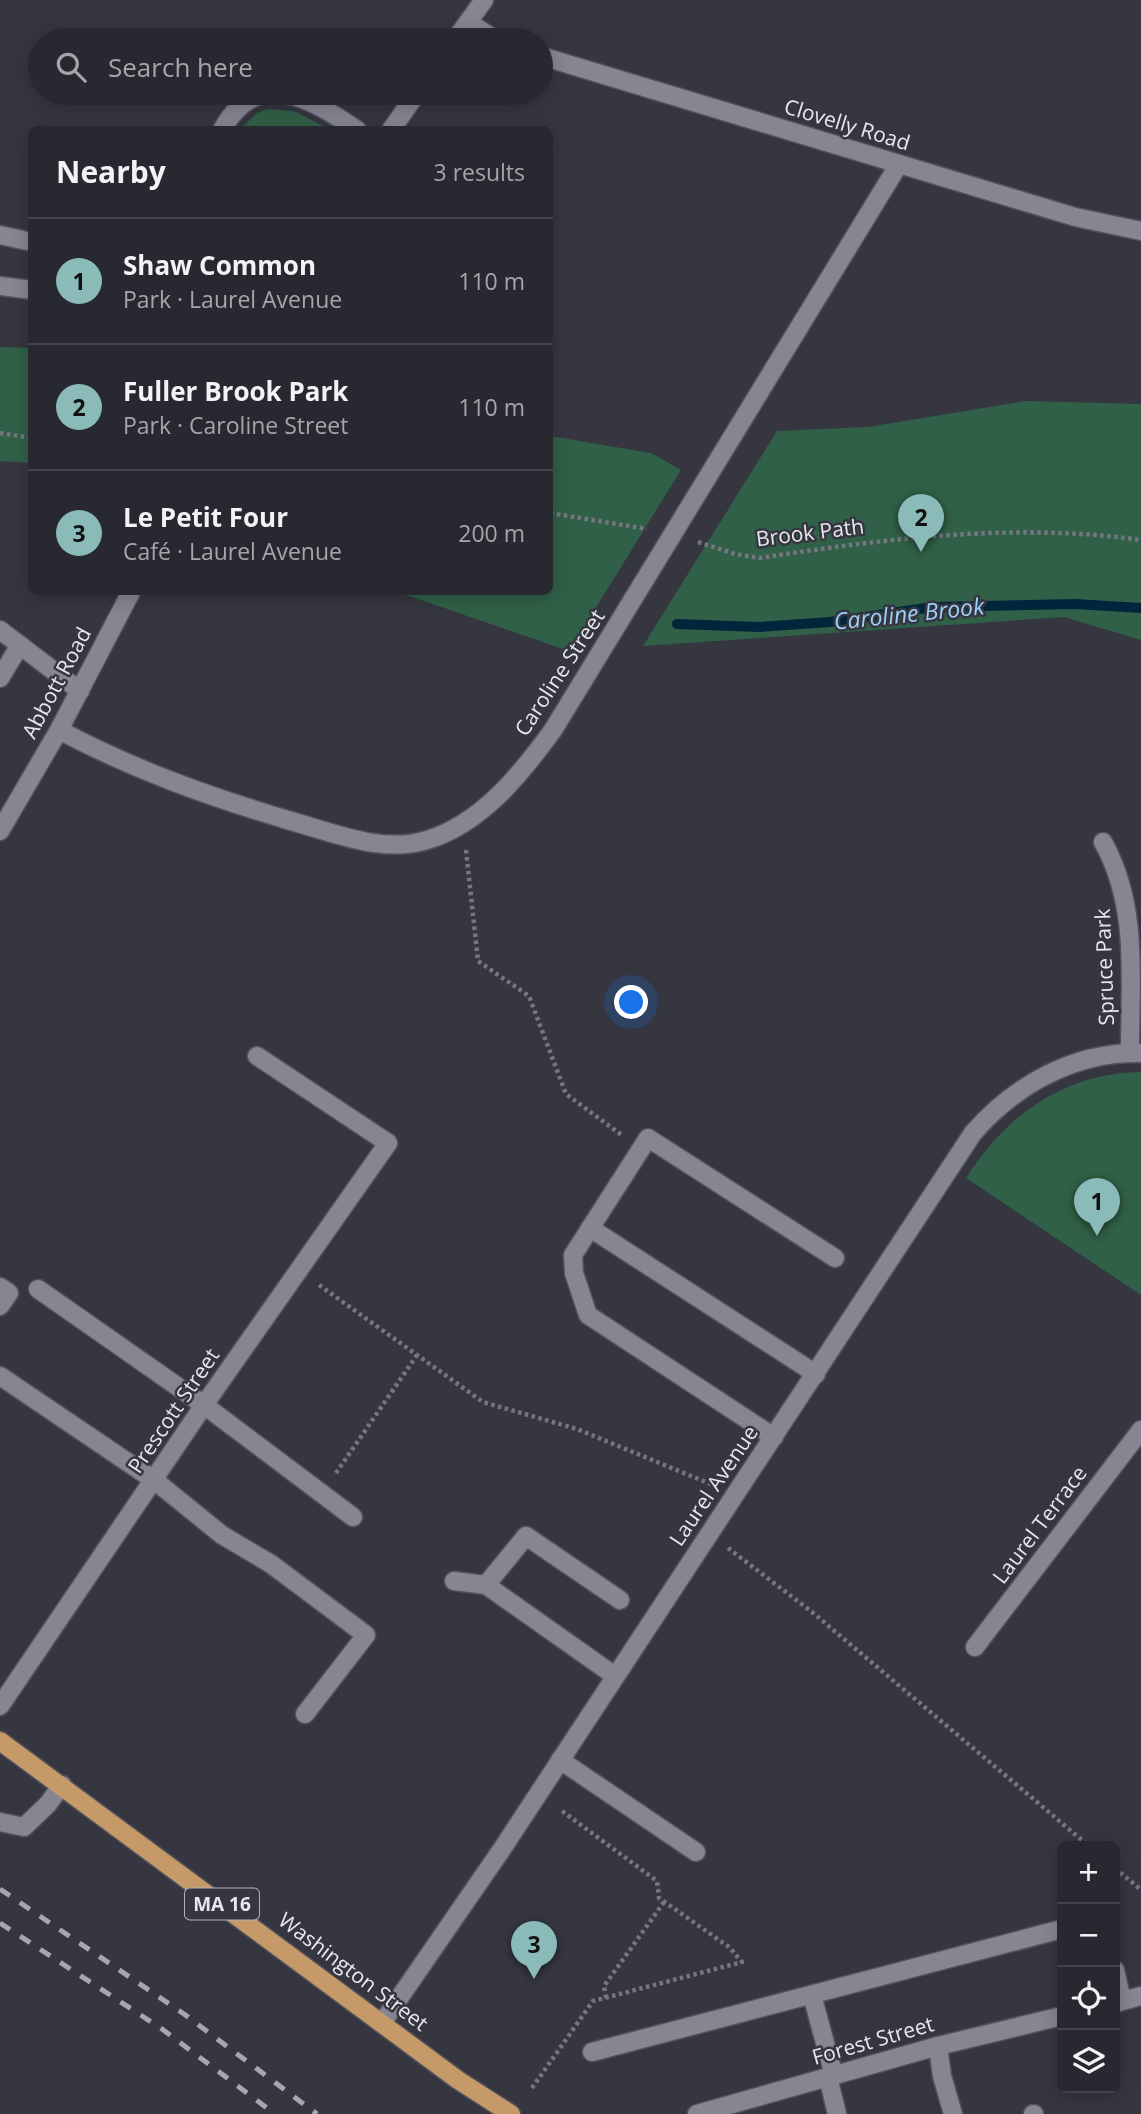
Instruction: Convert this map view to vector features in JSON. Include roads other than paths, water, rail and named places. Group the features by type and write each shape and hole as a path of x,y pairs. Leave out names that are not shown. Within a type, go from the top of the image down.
{"main road":[{"name":"Washington Street","path":"0,1741 458,2080 510,2114"}],"street":[{"path":"464,28 484,0"},
{"path":"468,22 477,28"},
{"name":"Clovelly Road","path":"553,60 1075,217 1141,231"},
{"path":"225,126 242,105"},
{"path":"319,105 350,126"},
{"path":"394,126 409,105"},
{"name":"Caroline Street","path":"59,730 118,761 197,792 359,840 413,844 438,836 463,823 512,780 553,730 753,406 898,164"},
{"path":"0,235 28,241"},
{"path":"0,286 28,290"},
{"name":"Abbott Road","path":"0,831 59,730 129,595"},
{"path":"0,630 80,691"},
{"path":"0,678 20,645"},
{"name":"Spruce Park","path":"1103,842 1123,885 1127,909 1136,1052"},
{"name":"Laurel Avenue","path":"382,2023 816,1374 960,1151 986,1118 1016,1093 1052,1072 1092,1059 1136,1052"},
{"name":"Prescott Street","path":"0,1706 204,1405 388,1143 257,1056"},
{"path":"774,1437 589,1315 572,1263 576,1248 648,1138 835,1258"},
{"path":"590,1228 816,1374"},
{"path":"0,1287 9,1293 0,1306"},
{"path":"38,1289 204,1405 354,1517"},
{"path":"0,1376 154,1480 222,1535 271,1564 366,1635 305,1714"},
{"name":"Laurel Terrace","path":"975,1647 1141,1430"},
{"path":"486,1585 526,1535 620,1600"},
{"path":"454,1581 486,1585 615,1676"},
{"path":"560,1760 696,1852"},
{"path":"0,1822 24,1827 38,1815 62,1785"},
{"path":"592,2052 1057,1930"},
{"path":"812,1995 838,2114"},
{"path":"1120,2002 1141,1996"},
{"name":"Forest Street","path":"699,2114 938,2046 1057,2017"},
{"path":"938,2046 942,2076 953,2114"}],"waterway":[{"name":"Caroline Brook","path":"677,624 760,627 830,622 933,607 1075,604 1141,608"}],"railway":[{"path":"0,1889 184,2014 317,2114"},
{"path":"0,1923 162,2029 275,2114"}],"place":[{"name":"Fuller Brook Park","path":"921,552"},
{"name":"Shaw Common","path":"1097,1236"},
{"name":"Le Petit Four","path":"534,1979"}]}
